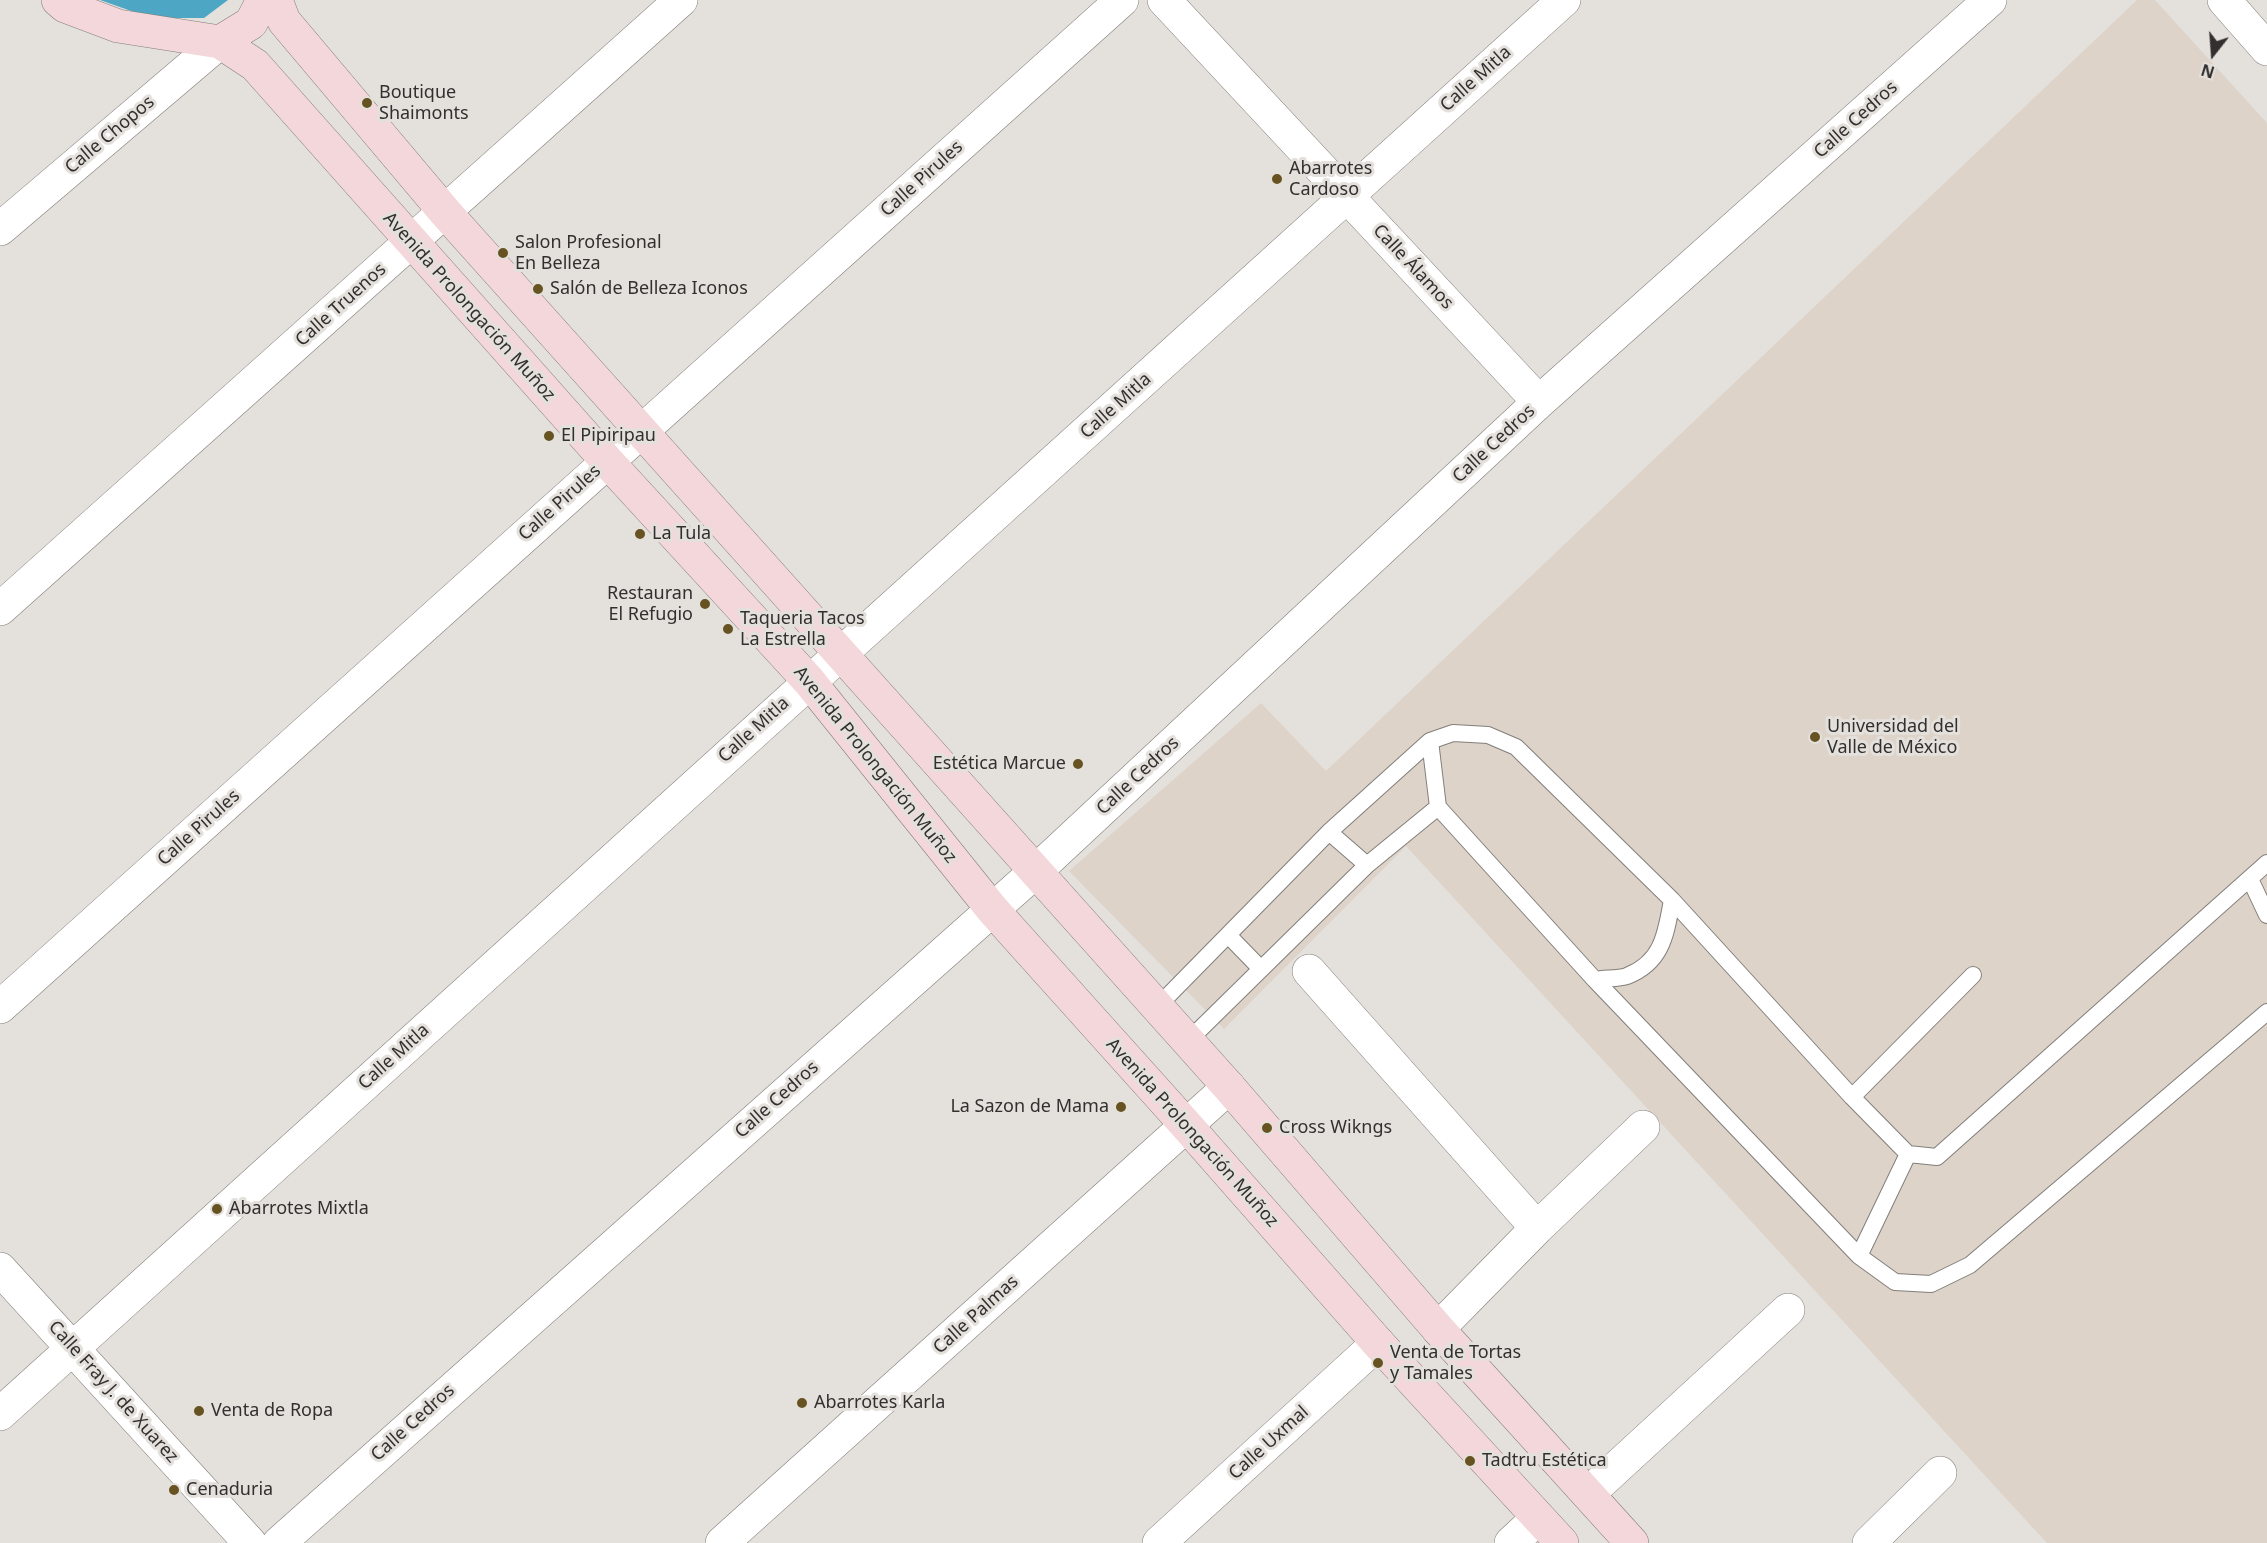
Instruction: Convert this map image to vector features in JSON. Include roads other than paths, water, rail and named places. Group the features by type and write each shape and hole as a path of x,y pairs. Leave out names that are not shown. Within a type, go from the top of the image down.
{"street":[{"name":"Avenida Prolongación Muñoz","path":"58,0 65,6 118,26 220,42 255,65 607,461 809,681 992,909 1378,1343 1562,1543"},
{"path":"220,42 250,22 263,0"},
{"path":"276,0 284,21 445,212 1188,1041 1438,1329 1632,1543"},
{"name":"Calle Truenos","path":"0,609 681,0"},
{"name":"Calle Pirules","path":"0,1007 1122,0"},
{"name":"Calle Álamos","path":"1164,0 1539,402"},
{"name":"Calle Mitla","path":"0,1414 1564,0"},
{"name":"Calle Cedros","path":"279,1543 1036,871 1539,402 1990,0"},
{"path":"2224,0 2267,49"},
{"name":"Calle Chopos","path":"0,229 220,42"},
{"path":"1309,971 1537,1228"},
{"name":"Calle Palmas","path":"722,1543 1229,1087"},
{"path":"1438,1329 1537,1228 1643,1127"},
{"name":"Calle Fray J. de Xuarez","path":"0,1269 250,1543"},
{"path":"1588,1494 1788,1310"},
{"name":"Calle Uxmal","path":"1159,1543 1378,1343"},
{"path":"1869,1543 1940,1473"},
{"path":"1511,1543 1538,1518"}],"lane":[{"path":"1157,1007 1329,832 1430,741 1453,733 1488,735 1516,747 1672,900 1852,1097 1908,1154 1937,1157 2267,863"},
{"path":"1430,741 1438,807 1595,980 1859,1256 1895,1282 1931,1284 1970,1265 2267,1012"},
{"path":"1188,1041 1367,865 1438,807"},
{"path":"1329,832 1367,865"},
{"path":"2250,879 2267,915"},
{"path":"1595,980 1627,976 1654,959 1666,937 1672,900"},
{"path":"1228,935 1261,969"},
{"path":"1852,1097 1972,975"},
{"path":"1859,1256 1908,1154"}],"water":[{"path":"100,0 228,0 204,18 151,18"}],"place":[{"name":"Boutique Shaimonts","path":"367,103"},
{"name":"Abarrotes Cardoso","path":"1277,179"},
{"name":"Salon Profesional En Belleza","path":"503,253"},
{"name":"Salón de Belleza Iconos","path":"538,289"},
{"name":"El Pipiripau","path":"549,436"},
{"name":"La Tula","path":"640,534"},
{"name":"Restauran El Refugio","path":"705,604"},
{"name":"Taqueria Tacos La Estrella","path":"728,629"},
{"name":"Universidad del Valle de México","path":"1815,737"},
{"name":"Estética Marcue","path":"1078,764"},
{"name":"La Sazon de Mama","path":"1121,1107"},
{"name":"Cross Wikngs","path":"1267,1128"},
{"name":"Abarrotes Mixtla","path":"217,1209"},
{"name":"Venta de Tortas y Tamales","path":"1378,1363"},
{"name":"Abarrotes Karla","path":"802,1403"},
{"name":"Venta de Ropa","path":"199,1411"},
{"name":"Tadtru Estética","path":"1470,1461"},
{"name":"Cenaduria","path":"174,1490"}]}
